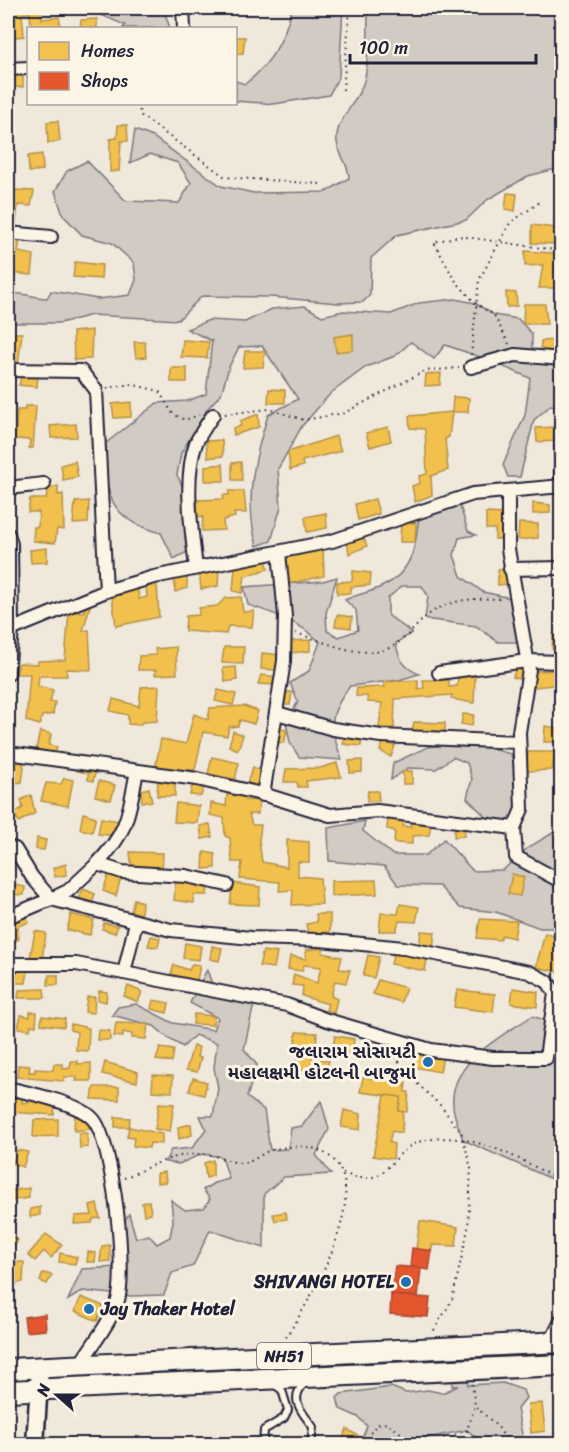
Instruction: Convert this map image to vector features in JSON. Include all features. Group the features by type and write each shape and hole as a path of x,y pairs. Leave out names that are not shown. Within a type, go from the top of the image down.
{"highway":[{"name":"NH51","path":"8,1370 556,1343"},
{"name":"NH51","path":"8,1391 561,1365"}],"main road":[{"path":"35,1444 40,1368"}],"street":[{"path":"183,8 184,27"},
{"path":"8,69 27,68"},
{"path":"8,233 51,237"},
{"path":"471,367 514,355 561,359"},
{"path":"8,370 81,371 96,390 106,591"},
{"path":"10,630 106,591 153,577 332,541 473,494 561,486 561,408"},
{"path":"196,568 191,520 191,477 196,444 213,415"},
{"path":"8,488 44,484"},
{"path":"508,491 510,569 529,670 519,742 522,809 514,828 516,857 561,882"},
{"path":"8,534 11,544 8,674"},
{"path":"263,795 284,661 285,630 279,552"},
{"path":"510,569 561,568"},
{"path":"439,673 527,661 561,662"},
{"path":"276,713 333,729 381,736 519,742"},
{"path":"8,753 197,779 330,815 377,811 514,828"},
{"path":"8,917 68,891 118,841 123,831 137,771"},
{"path":"8,848 15,849 32,877 51,899 171,930 251,938 320,939 404,948 530,972 548,982 555,993 555,1039 546,1058 493,1058 431,1050 327,1020 287,1005 76,964 8,964"},
{"path":"97,864 122,872 186,876 227,885"},
{"path":"124,973 136,921"},
{"path":"8,1088 57,1099 93,1119 108,1152 120,1232 118,1302 79,1366"},
{"path":"556,1343 561,1319"}],"lane":[{"path":"313,1444 313,1427 301,1415 298,1389 303,1383 322,1376"},
{"path":"260,1379 282,1390 288,1410 284,1418 264,1430 262,1442"}],"path":[{"path":"343,90 350,8"},
{"path":"139,105 140,115 225,177 321,184"},
{"path":"96,390 130,384 159,391 172,414 185,420 200,414 269,410 304,420 344,413 425,371 471,367 478,280 510,223 540,202"},
{"path":"514,355 494,315 475,303 453,279 434,242 459,236 561,251"},
{"path":"285,630 332,647 374,652 406,639 428,615 463,598 515,599"},
{"path":"381,1034 408,1075 440,1105 464,1140 471,1168 468,1229 452,1300 431,1334 415,1349"},
{"path":"112,1182 179,1156 202,1154 241,1163 255,1160 270,1150 308,1147 330,1158 343,1173 353,1177 372,1177 389,1168 404,1150 420,1141 450,1138 464,1140 523,1160 561,1182"},
{"path":"261,1357 285,1339 312,1296 339,1233 347,1191 343,1173"},
{"path":"463,1444 475,1406 471,1369"},
{"path":"475,1406 498,1427 509,1444"},
{"path":"365,1444 371,1430 377,1424 388,1423 398,1429 406,1439 424,1444 467,1430"},
{"path":"467,1430 469,1444"}],"shaded area":[{"path":"92,8 163,8 170,27 124,27 125,25 94,12"},
{"path":"292,8 343,8 339,76 329,95 274,104 237,101 237,81 245,84 263,68 276,50"},
{"path":"368,8 561,8 560,168 528,176 487,200 466,220 397,235 371,258 370,295 363,302 338,303 271,297 202,296 178,320 92,315 60,323 8,323 8,294 17,293 47,298 51,291 98,299 130,295 136,280 134,263 112,243 82,235 63,215 55,191 67,171 87,161 126,201 179,203 191,183 178,163 150,154 130,163 135,130 153,137 221,186 254,193 326,192 349,178 337,137 340,125 358,94 366,73"},
{"path":"455,299 475,303 494,315 518,319 532,334 532,356 561,359 561,407 551,405 534,420 520,477 508,477 503,465 525,415 530,378 445,345 434,359 411,342 395,356 366,367 331,393 302,426 278,469 281,507 271,541 257,546 251,513 251,496 252,480 263,431 268,415 298,399 262,346 239,347 229,367 221,394 208,408 181,453 177,475 187,496 189,551 174,559 161,533 129,520 113,502 107,477 106,443 157,403 187,401 206,394 212,341 187,329 209,320 245,322 272,309 305,306 322,316 343,311 391,314 419,303"},
{"path":"459,503 468,531 476,535 459,538 454,555 461,576 483,592 515,599 523,642 498,642 476,626 425,619 428,596 422,586 402,586 388,598 388,615 412,633 396,643 403,662 409,669 419,674 399,680 350,686 334,713 333,721 335,738 342,760 299,757 290,743 286,722 298,702 290,683 309,671 320,642 295,623 248,605 244,587 323,581 337,577 326,613 327,631 339,637 358,630 356,610 345,600 381,587 400,574 407,565 415,546 419,512"},
{"path":"466,742 511,754 521,797 514,828 488,819 467,798 472,779 467,763 453,757 436,769 408,768 391,780 393,763 428,747"},
{"path":"365,821 363,831 393,855 426,855 444,839 473,871 503,870 529,847 561,828 561,928 540,928 496,912 460,908 439,886 398,885 384,866 329,861 328,828"},
{"path":"207,970 217,998 254,1004 244,1049 257,1065 247,1097 264,1110 270,1150 288,1149 291,1128 302,1126 321,1101 329,1129 316,1155 331,1174 284,1177 264,1194 264,1248 210,1230 193,1266 172,1273 164,1295 131,1296 83,1291 68,1300 82,1269 119,1267 123,1222 129,1214 136,1238 149,1235 157,1244 170,1237 173,1221 171,1200 185,1210 204,1208 210,1199 203,1190 214,1183 229,1179 222,1157 202,1154 179,1164 165,1162 171,1150 192,1148 206,1129 200,1116 213,1116 218,1088 214,1068 217,1043 195,1035 183,1047 154,1026 112,1015 118,1007 136,1004 173,1023 213,1030 218,1018 190,1003"},
{"path":"532,1016 551,1022 549,1037 561,1040 561,1183 463,1140 453,1109 454,1090 459,1076 468,1063 493,1042"},
{"path":"467,1378 468,1385 503,1383 523,1390 526,1398 517,1409 524,1444 480,1444 479,1440 467,1430 422,1439 395,1435 380,1444 360,1444 367,1426 358,1417 340,1409 337,1398 341,1394 391,1387 406,1393 428,1390 442,1393 458,1386 452,1386 452,1379"}],"building: Homes":[{"path":"8,8 41,8 42,19 59,17 61,27 31,27 30,13 22,14 24,36 8,38"},
{"path":"97,19 97,27 80,27 81,20"},
{"path":"237,37 245,37 243,53 237,54"},
{"path":"23,74 23,87 8,87 8,76"},
{"path":"58,121 60,141 48,143 47,122"},
{"path":"118,125 127,125 128,141 121,141 119,171 110,172 110,139 117,138"},
{"path":"42,154 43,170 29,172 28,156"},
{"path":"15,190 34,191 31,206 18,205 16,222 8,221 8,205 12,205"},
{"path":"507,193 517,194 515,211 505,209"},
{"path":"532,225 555,228 555,244 532,243"},
{"path":"8,238 20,239 18,252 34,255 32,275 8,273"},
{"path":"525,251 562,254 557,288 539,288 543,265 525,266"},
{"path":"75,262 102,265 101,279 73,277"},
{"path":"506,292 516,293 517,306 507,307"},
{"path":"524,304 545,304 547,324 523,324"},
{"path":"8,328 10,333 22,333 18,365 8,364"},
{"path":"92,330 91,359 74,360 73,332"},
{"path":"353,334 353,350 336,352 334,337"},
{"path":"183,340 209,342 207,358 181,357"},
{"path":"557,340 557,350 540,353 541,341"},
{"path":"134,342 145,342 146,357 136,358"},
{"path":"245,351 265,351 263,367 243,368"},
{"path":"171,368 187,368 187,382 171,382"},
{"path":"22,373 38,374 37,387 19,385"},
{"path":"441,373 440,385 425,386 426,374"},
{"path":"269,389 285,390 285,403 268,403"},
{"path":"453,397 469,398 468,412 452,412"},
{"path":"131,402 131,417 114,418 112,404"},
{"path":"25,406 36,406 33,448 29,448 30,440 15,439 17,410 25,410"},
{"path":"452,412 449,437 445,439 448,470 431,476 432,495 415,502 412,486 420,483 419,476 427,474 425,429 410,428 409,416"},
{"path":"258,414 259,427 234,435 233,428 241,426 240,421"},
{"path":"76,424 77,437 51,438 50,426"},
{"path":"388,427 391,441 370,447 366,433"},
{"path":"557,427 557,441 537,442 536,428"},
{"path":"336,436 341,451 302,461 303,466 290,470 288,452"},
{"path":"222,440 223,456 208,458 206,441"},
{"path":"75,461 78,477 63,480 61,465"},
{"path":"241,462 242,480 232,480 232,463"},
{"path":"223,464 224,481 205,481 205,466"},
{"path":"58,486 58,495 63,494 64,530 57,529 55,543 33,541 34,527 38,527 39,512 28,512 30,499 46,499 48,489"},
{"path":"229,491 244,491 246,513 234,513 235,517 223,520 224,530 202,531 203,516 196,517 198,500 223,499 223,495 229,495"},
{"path":"375,499 379,514 358,520 355,504"},
{"path":"89,501 88,523 73,524 75,502"},
{"path":"533,503 550,505 550,513 533,514"},
{"path":"326,513 327,528 307,532 305,517"},
{"path":"486,513 504,514 503,539 495,539 495,529 486,529"},
{"path":"401,522 416,523 415,542 400,542"},
{"path":"519,523 538,524 538,538 518,540"},
{"path":"362,534 367,546 349,554 347,539"},
{"path":"323,547 324,576 287,584 285,554"},
{"path":"47,548 47,562 31,563 30,550"},
{"path":"266,558 268,569 245,576 242,593 233,591 235,567"},
{"path":"219,568 218,586 201,589 199,571"},
{"path":"508,569 507,584 498,585 498,570"},
{"path":"353,571 371,573 370,585 351,587 351,593 337,594 337,582 352,581"},
{"path":"174,575 187,575 187,588 175,592"},
{"path":"157,584 159,617 116,626 112,597 138,590 139,599 147,597 146,587"},
{"path":"241,597 243,612 254,611 252,627 228,626 226,634 185,631 186,616 199,615 199,608 217,606 226,598"},
{"path":"85,605 90,606 83,631 89,630 91,670 66,669 67,676 39,676 38,686 53,690 50,702 55,702 53,714 42,716 40,725 26,721 30,674 16,674 19,663 38,664 38,661 65,660 69,612 84,612"},
{"path":"337,615 352,617 351,628 335,626"},
{"path":"553,635 562,635 562,649 552,649"},
{"path":"310,640 310,651 290,653 289,641"},
{"path":"176,647 177,674 155,675 156,670 138,670 139,656 156,655 155,649"},
{"path":"224,647 244,647 243,664 222,663"},
{"path":"262,653 280,655 278,670 261,669"},
{"path":"236,667 237,680 225,682 223,668"},
{"path":"516,667 525,670 522,680 513,677"},
{"path":"562,670 561,684 535,687 533,671"},
{"path":"261,675 278,677 276,685 258,684"},
{"path":"475,676 474,703 451,699 452,695 395,699 394,728 379,728 382,703 368,702 367,696 356,696 357,688 385,687 383,682 418,680 418,689 424,688 423,680 449,680 449,687 457,686 458,677"},
{"path":"159,686 157,721 142,722 140,725 128,724 128,715 110,711 113,699 139,706 141,687"},
{"path":"218,690 236,694 233,705 215,701"},
{"path":"283,692 292,692 290,705 281,705"},
{"path":"244,706 258,711 254,724 240,720 238,726 229,727 227,736 203,732 195,770 155,769 161,739 186,744 194,714 208,720 210,708"},
{"path":"463,714 474,715 472,726 461,724"},
{"path":"414,722 445,723 445,737 411,735"},
{"path":"545,726 562,729 562,751 555,752 557,742 544,742"},
{"path":"278,728 287,730 284,743 276,742"},
{"path":"40,731 51,734 49,745 57,747 55,754 36,749"},
{"path":"233,731 243,735 238,750 229,746"},
{"path":"345,734 362,736 361,746 343,744"},
{"path":"384,741 395,746 391,757 380,751"},
{"path":"528,752 555,752 552,770 526,771"},
{"path":"8,757 22,758 24,768 22,782 9,784 11,797 8,798"},
{"path":"212,757 239,763 235,779 208,774"},
{"path":"362,760 362,772 350,773 349,761"},
{"path":"337,763 341,777 306,781 307,787 298,787 297,782 284,782 286,769 320,768"},
{"path":"79,765 96,771 93,781 88,780 88,773 77,771"},
{"path":"253,767 263,772 257,787 247,783"},
{"path":"403,771 412,771 412,784 403,784"},
{"path":"64,778 73,780 68,806 41,801 46,783 61,784"},
{"path":"158,780 175,781 175,796 157,796"},
{"path":"99,781 115,785 111,800 95,796"},
{"path":"192,786 204,787 201,796 190,795"},
{"path":"149,788 152,802 142,802 141,790"},
{"path":"368,791 378,791 379,801 367,801"},
{"path":"31,795 35,813 19,822 17,818 8,823 8,807 11,805 15,812 23,808 21,800"},
{"path":"227,795 245,795 245,800 259,801 258,814 249,814 252,825 261,825 259,840 262,862 287,867 287,840 309,842 309,862 298,862 298,876 320,878 322,904 292,905 293,890 279,891 280,882 240,879 242,862 232,862 230,838 225,836 224,818 210,815 211,803 226,806"},
{"path":"176,803 199,806 197,823 174,822"},
{"path":"83,813 96,817 92,832 80,829"},
{"path":"101,818 120,821 117,836 98,834"},
{"path":"388,818 403,820 403,826 411,827 411,820 431,823 429,835 412,836 412,844 394,843 395,831 387,829"},
{"path":"210,824 212,837 202,839 200,826"},
{"path":"455,826 465,827 464,836 454,837"},
{"path":"37,838 46,840 44,850 36,849"},
{"path":"130,852 163,853 162,870 132,870"},
{"path":"204,852 215,854 215,868 203,869"},
{"path":"66,864 66,875 55,877 53,868"},
{"path":"109,873 121,877 116,896 103,891"},
{"path":"512,874 524,877 520,896 508,894"},
{"path":"176,878 208,884 207,895 194,895 194,903 174,900"},
{"path":"376,880 377,894 331,896 331,881"},
{"path":"233,883 260,887 259,905 230,904"},
{"path":"10,884 25,887 24,895 10,894"},
{"path":"83,889 95,894 92,903 79,898"},
{"path":"134,899 142,902 141,914 131,911"},
{"path":"400,904 419,907 416,922 399,921 396,931 379,931 381,913 398,914"},
{"path":"25,914 29,922 18,926 19,939 8,945 8,927 12,925 11,919"},
{"path":"71,914 94,920 90,935 67,930"},
{"path":"316,914 330,914 330,932 308,934 306,924 317,922"},
{"path":"480,919 517,921 514,938 502,935 500,940 477,938"},
{"path":"104,923 118,926 115,933 102,929"},
{"path":"35,931 46,933 42,959 30,958"},
{"path":"421,931 435,932 433,950 419,948"},
{"path":"545,933 562,939 559,972 536,967"},
{"path":"151,936 160,938 158,947 148,946"},
{"path":"185,943 201,946 199,960 183,958"},
{"path":"212,946 222,948 219,961 210,959"},
{"path":"323,948 323,953 342,957 339,969 350,970 346,983 335,981 331,996 337,999 334,1013 326,1010 328,1004 302,996 303,986 292,985 294,974 317,983 321,967 304,965 302,971 288,969 290,956 306,959 306,950"},
{"path":"263,951 277,953 274,968 259,966"},
{"path":"394,953 427,959 425,971 391,964"},
{"path":"368,955 379,957 374,978 363,976"},
{"path":"192,964 200,965 197,981 171,974 174,965 189,970"},
{"path":"12,967 12,975 8,976 8,968"},
{"path":"16,970 28,971 26,983 15,983"},
{"path":"49,975 58,975 58,985 48,985"},
{"path":"378,980 406,988 401,1002 373,994"},
{"path":"128,986 142,992 138,1002 124,996"},
{"path":"513,988 538,992 537,1007 511,1003"},
{"path":"44,989 45,998 18,998 19,990"},
{"path":"457,990 495,994 493,1012 454,1007"},
{"path":"99,991 107,992 106,1002 98,1000"},
{"path":"87,997 95,997 94,1013 85,1012"},
{"path":"153,1000 169,1003 167,1013 151,1009"},
{"path":"30,1012 37,1012 36,1026 31,1025 30,1030 18,1028 21,1015 30,1017"},
{"path":"194,1014 214,1016 213,1025 193,1024"},
{"path":"42,1016 65,1019 64,1027 41,1024"},
{"path":"11,1020 14,1037 8,1038 8,1021"},
{"path":"116,1023 148,1024 146,1039 132,1038 132,1034 123,1032 123,1037 114,1036"},
{"path":"71,1024 89,1028 88,1051 76,1050 77,1032 70,1030"},
{"path":"98,1030 110,1031 110,1040 97,1040"},
{"path":"296,1032 317,1033 316,1046 295,1044"},
{"path":"335,1036 354,1039 352,1054 332,1052"},
{"path":"193,1046 199,1047 197,1057 201,1058 197,1072 186,1070"},
{"path":"160,1048 174,1050 172,1062 156,1060"},
{"name":"જલારામ સોસાયટી મહાલ‌ક્ષમી હોટલની બાજુમાં","path":"415,1053 443,1056 440,1072 413,1067"},
{"path":"298,1054 329,1061 324,1076 295,1068"},
{"path":"71,1061 78,1061 77,1064 91,1063 91,1081 76,1081 77,1077 64,1077 64,1081 17,1077 18,1065 30,1066 29,1072 35,1072 35,1069 53,1070 54,1064 63,1064 63,1069 70,1068"},
{"path":"105,1062 138,1072 137,1082 102,1074"},
{"path":"153,1075 173,1076 172,1092 152,1091"},
{"path":"363,1077 406,1083 405,1092 409,1092 407,1112 398,1111 401,1097 360,1092"},
{"path":"193,1078 207,1082 204,1095 189,1091"},
{"path":"94,1087 119,1087 119,1100 92,1099"},
{"path":"385,1095 401,1097 398,1111 403,1112 402,1133 392,1131 389,1142 394,1144 393,1159 373,1156"},
{"path":"23,1097 22,1103 28,1102 28,1098 55,1100 54,1115 8,1112 8,1098"},
{"path":"159,1103 174,1104 170,1131 155,1129"},
{"path":"344,1110 361,1114 360,1130 341,1127"},
{"path":"75,1112 91,1120 91,1129 74,1131"},
{"path":"115,1117 130,1118 129,1127 115,1127"},
{"path":"58,1119 58,1136 33,1137 34,1120"},
{"path":"191,1124 192,1135 179,1139 178,1127"},
{"path":"129,1127 162,1134 162,1144 150,1143 149,1148 133,1146 134,1138 127,1137"},
{"path":"79,1133 87,1133 88,1147 80,1148"},
{"path":"17,1150 28,1152 23,1167 13,1164"},
{"path":"213,1160 213,1176 206,1178 204,1163"},
{"path":"165,1172 166,1182 157,1183 157,1173"},
{"path":"29,1188 29,1198 8,1201 8,1191"},
{"path":"149,1201 151,1213 144,1215 142,1203"},
{"path":"97,1204 100,1218 93,1219 92,1223 74,1224 75,1216 92,1215 90,1206"},
{"path":"40,1207 40,1215 30,1217 30,1209"},
{"path":"286,1212 287,1219 275,1221 273,1214"},
{"path":"420,1221 458,1227 456,1246 432,1245 432,1251 416,1249"},
{"path":"9,1234 18,1240 10,1253 8,1252"},
{"path":"46,1234 62,1245 51,1258 44,1251 35,1261 28,1255"},
{"path":"110,1245 110,1261 100,1262 102,1246"},
{"path":"88,1252 96,1253 95,1262 87,1262"},
{"path":"60,1253 77,1257 75,1264 59,1262"},
{"path":"11,1262 24,1262 23,1282 10,1285"},
{"path":"43,1273 52,1275 47,1284 40,1281"},
{"name":"Jay Thaker Hotel","path":"81,1297 103,1306 97,1321 75,1311"},
{"path":"542,1403 545,1431 531,1433 528,1404"},
{"path":"347,1429 360,1437 357,1444 342,1439"}],"building: Shops":[{"path":"412,1248 432,1251 429,1270 410,1267"},
{"name":"SHIVANGI HOTEL","path":"395,1266 421,1268 418,1297 391,1295"},
{"path":"391,1295 430,1298 428,1317 390,1314"},
{"path":"45,1314 46,1330 26,1332 24,1317"}],"place":[{"name":"જલારામ સોસાયટી મહાલ‌ક્ષમી હોટલની બાજુમાં","path":"428,1062"},
{"name":"SHIVANGI HOTEL","path":"406,1282"},
{"name":"Jay Thaker Hotel","path":"89,1309"}]}
